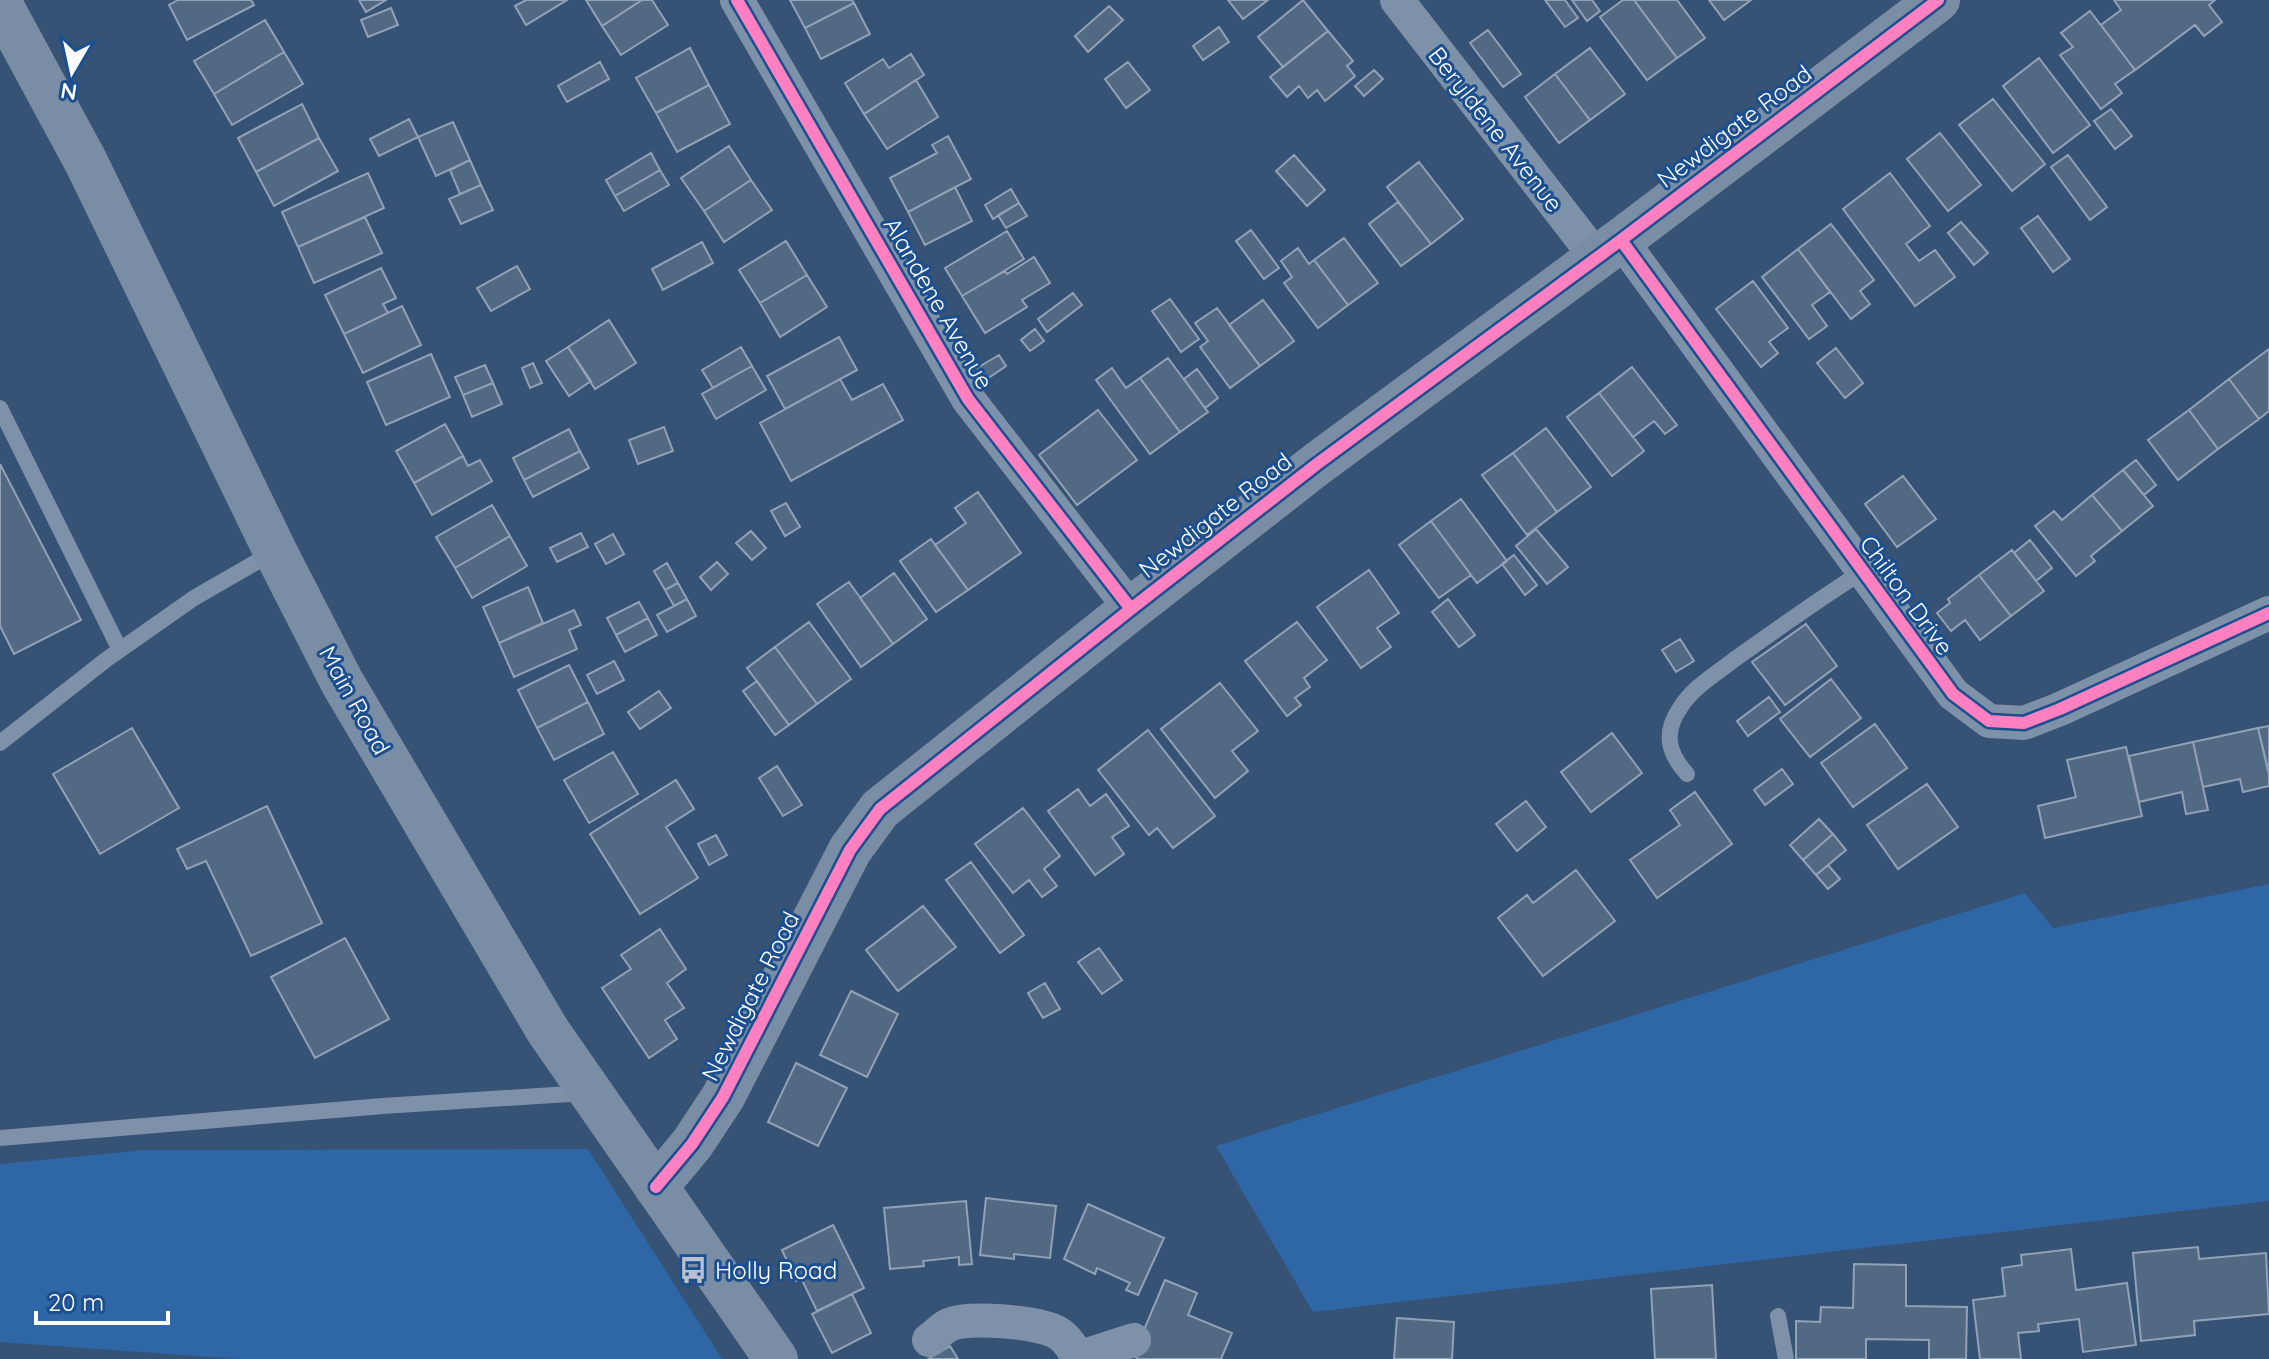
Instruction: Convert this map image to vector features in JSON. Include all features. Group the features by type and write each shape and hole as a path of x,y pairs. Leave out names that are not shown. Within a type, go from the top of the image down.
{"street":[{"name":"Alandene Avenue","path":"737,0 968,399 1131,609"},
{"name":"Beryldene Avenue","path":"1397,0 1609,248"},
{"name":"Newdigate Road","path":"656,1187 692,1144 723,1097 850,850 880,809 1317,464 1938,0"},
{"name":"Main Road","path":"0,3 86,162 342,682 548,1031 776,1359"},
{"name":"Chilton Drive","path":"1609,248 1862,572 1953,694 1989,721 2024,723 2269,613"},
{"path":"929,1340 949,1325 973,1321 1005,1321 1055,1331 1071,1344 1078,1358 1134,1340"}],"lane":[{"path":"0,408 120,650"},
{"path":"0,743 120,650 194,598 275,551"},
{"path":"1687,774 1675,761 1669,744 1678,709 1692,692 1799,612 1862,572"},
{"path":"0,1138 383,1106 591,1093"},
{"path":"1778,1316 1786,1359"}],"shaded area":[{"path":"2269,884 2269,1201 1313,1312 1216,1146 2025,893 2053,928"},
{"path":"588,1149 722,1359 238,1359 0,1342 0,1164 145,1150"}],"building":[{"path":"178,0 251,0 254,5 187,40 169,5"},
{"path":"359,0 386,0 366,12"},
{"path":"526,0 567,0 526,25 515,6"},
{"path":"586,0 642,0 602,26"},
{"path":"642,0 652,0 668,25 621,55 602,26"},
{"path":"790,0 852,0 854,3 805,28"},
{"path":"1228,0 1268,0 1243,19"},
{"path":"1303,0 1328,31 1283,67 1258,37"},
{"path":"1545,0 1565,0 1578,18 1565,27"},
{"path":"1572,0 1592,0 1600,11 1587,21"},
{"path":"1623,0 1634,0 1677,58 1647,80 1600,17"},
{"path":"1634,0 1677,0 1705,38 1677,58"},
{"path":"1709,0 1751,0 1724,20"},
{"path":"2114,0 2215,0 2209,5 2222,22 2204,36 2195,25 2135,70 2101,25 2121,10"},
{"path":"854,3 870,34 821,59 805,28"},
{"path":"1109,6 1123,20 1088,52 1075,36"},
{"path":"391,8 398,25 368,37 361,20"},
{"path":"2090,11 2135,70 2115,84 2122,93 2101,109 2060,55 2073,47 2061,33"},
{"path":"265,20 284,52 214,94 194,61"},
{"path":"1219,27 1229,42 1203,60 1193,46"},
{"path":"1488,30 1521,74 1503,87 1470,43"},
{"path":"1328,31 1353,61 1347,66 1355,76 1325,101 1317,90 1308,98 1299,86 1287,97 1270,77"},
{"path":"690,48 709,85 656,113 636,78"},
{"path":"1590,48 1625,94 1590,120 1555,74"},
{"path":"284,52 303,84 232,125 214,94"},
{"path":"911,54 924,75 864,114 845,83 883,59 889,68"},
{"path":"2039,58 2090,125 2053,153 2003,86"},
{"path":"600,62 609,79 567,102 558,86"},
{"path":"1128,62 1150,90 1126,108 1105,79"},
{"path":"1374,70 1383,79 1364,96 1355,86"},
{"path":"1555,74 1590,120 1559,143 1525,97"},
{"path":"916,80 938,117 887,149 864,114"},
{"path":"709,85 730,124 677,152 656,113"},
{"path":"1993,99 2045,164 2012,191 1959,125"},
{"path":"302,104 319,138 256,172 238,138"},
{"path":"2111,109 2132,136 2115,149 2094,121"},
{"path":"409,119 418,137 379,156 370,139"},
{"path":"453,122 470,160 436,176 418,137"},
{"path":"1940,133 1981,185 1948,211 1907,159"},
{"path":"948,136 971,179 908,212 890,178 937,153 932,145"},
{"path":"319,138 338,171 274,206 256,172"},
{"path":"729,146 751,180 704,211 681,178"},
{"path":"651,153 660,170 615,196 606,180"},
{"path":"1294,155 1325,190 1307,206 1276,171"},
{"path":"2068,155 2107,207 2090,220 2051,167"},
{"path":"470,160 481,185 460,194 450,170"},
{"path":"1419,162 1463,219 1431,244 1387,187"},
{"path":"660,170 669,185 624,211 615,196"},
{"path":"368,173 384,208 298,247 282,212"},
{"path":"1890,173 1930,226 1906,244 1919,261 1935,250 1955,277 1915,306 1843,209"},
{"path":"751,180 772,210 724,242 704,211"},
{"path":"481,185 493,210 461,224 449,199"},
{"path":"955,187 972,221 925,245 908,212"},
{"path":"1011,189 1019,203 993,219 985,205"},
{"path":"1398,202 1431,244 1401,266 1369,224"},
{"path":"1019,203 1027,216 1006,228 998,215"},
{"path":"2038,216 2070,259 2053,272 2021,228"},
{"path":"365,217 382,253 314,283 298,247"},
{"path":"1961,222 1988,253 1974,265 1948,233"},
{"path":"1831,224 1874,280 1860,291 1870,304 1851,319 1798,249"},
{"path":"1251,230 1279,268 1264,279 1236,241"},
{"path":"1007,231 1024,259 962,296 945,268"},
{"path":"1344,238 1378,283 1348,305 1314,260"},
{"path":"786,241 807,275 760,303 739,270"},
{"path":"702,242 713,263 663,290 652,269"},
{"path":"1298,248 1309,264 1314,260 1348,305 1318,328 1284,283 1292,277 1281,261"},
{"path":"1798,249 1830,292 1812,305 1827,326 1809,339 1762,277"},
{"path":"1034,257 1050,283 1022,300 1027,307 985,333 962,296"},
{"path":"517,266 530,289 491,311 477,288"},
{"path":"381,268 396,298 383,304 388,313 344,334 325,295"},
{"path":"807,275 827,307 780,337 760,303"},
{"path":"1753,281 1788,328 1769,342 1778,353 1761,367 1716,309"},
{"path":"1073,293 1082,305 1047,332 1038,319"},
{"path":"1170,299 1199,339 1181,352 1152,311"},
{"path":"1263,300 1294,341 1260,366 1229,325"},
{"path":"402,306 421,345 363,373 344,334"},
{"path":"1217,308 1260,366 1230,388 1200,347 1208,341 1195,323"},
{"path":"609,320 636,363 595,389 568,347"},
{"path":"1035,329 1044,341 1030,351 1021,340"},
{"path":"839,337 857,370 785,409 767,376"},
{"path":"568,347 591,381 569,396 546,361"},
{"path":"741,347 752,366 713,388 702,370"},
{"path":"1836,348 1863,383 1845,398 1817,363"},
{"path":"2269,349 2269,411 2259,419 2229,379"},
{"path":"431,354 450,397 386,425 367,382"},
{"path":"999,355 1006,366 984,381 977,368"},
{"path":"1168,358 1208,412 1180,432 1140,378"},
{"path":"533,363 542,383 530,388 522,368"},
{"path":"485,365 493,383 463,395 455,377"},
{"path":"752,366 766,390 716,419 702,394"},
{"path":"1632,367 1677,425 1665,434 1654,421 1633,437 1599,393"},
{"path":"1112,368 1126,388 1140,378 1180,432 1150,454 1096,380"},
{"path":"1197,369 1218,398 1205,408 1184,379"},
{"path":"840,379 852,400 883,384 903,420 791,481 760,423"},
{"path":"2229,379 2259,419 2218,449 2189,410"},
{"path":"493,383 502,404 472,417 463,395"},
{"path":"1599,393 1644,451 1612,476 1567,417"},
{"path":"1098,410 1137,460 1077,505 1039,455"},
{"path":"2189,410 2218,449 2178,480 2148,440"},
{"path":"445,424 463,456 414,483 396,451"},
{"path":"664,427 673,451 638,464 629,440"},
{"path":"1546,428 1591,487 1557,512 1513,453"},
{"path":"569,429 580,451 524,480 513,458"},
{"path":"580,451 589,468 533,497 524,480"},
{"path":"1513,453 1557,512 1527,535 1482,475"},
{"path":"463,456 468,466 480,460 492,481 432,515 414,483"},
{"path":"2136,460 2156,485 2144,495 2123,470"},
{"path":"0,464 81,620 14,654 0,626"},
{"path":"2123,470 2153,506 2122,531 2092,495"},
{"path":"1903,476 1936,519 1897,547 1865,504"},
{"path":"978,492 1021,553 968,590 935,545 966,523 955,508"},
{"path":"2092,495 2122,531 2091,556 2095,561 2076,576 2035,526 2054,511 2062,520"},
{"path":"1461,499 1507,561 1477,583 1431,521"},
{"path":"786,503 800,527 785,536 771,511"},
{"path":"492,505 510,536 455,568 436,537"},
{"path":"1431,521 1471,575 1439,598 1399,545"},
{"path":"1536,529 1568,567 1547,584 1516,546"},
{"path":"751,531 766,548 752,560 736,543"},
{"path":"581,533 588,547 557,562 550,548"},
{"path":"613,534 624,554 606,564 595,544"},
{"path":"510,536 527,566 472,598 455,568"},
{"path":"931,539 968,590 936,612 900,561"},
{"path":"2030,540 2052,568 2036,581 2014,553"},
{"path":"2012,550 2044,591 2011,616 1979,575"},
{"path":"1514,555 1537,585 1525,595 1502,564"},
{"path":"717,562 728,574 711,590 700,577"},
{"path":"667,563 678,583 665,590 654,571"},
{"path":"1369,570 1399,613 1377,628 1391,647 1361,668 1317,607"},
{"path":"894,573 927,619 893,644 860,598"},
{"path":"1979,575 2011,616 1980,640 1965,620 1951,631 1937,613 1950,603 1948,599"},
{"path":"849,582 893,644 861,667 817,604"},
{"path":"678,583 687,599 674,606 665,590"},
{"path":"528,587 543,623 499,643 483,607"},
{"path":"687,599 696,616 667,632 657,615"},
{"path":"1448,599 1475,635 1459,647 1432,612"},
{"path":"639,602 648,618 616,635 607,618"},
{"path":"574,610 581,625 569,630 577,649 514,677 499,643"},
{"path":"648,618 657,635 625,652 616,635"},
{"path":"809,622 851,679 817,704 775,647"},
{"path":"1297,622 1327,660 1304,678 1310,687 1295,698 1301,705 1287,716 1245,661"},
{"path":"1806,624 1837,666 1785,705 1752,662"},
{"path":"1680,639 1694,661 1676,672 1662,650"},
{"path":"775,647 817,704 789,725 747,668"},
{"path":"614,661 624,680 597,694 587,675"},
{"path":"569,665 588,702 537,728 518,690"},
{"path":"1831,679 1861,718 1810,757 1780,719"},
{"path":"757,681 789,725 775,735 743,691"},
{"path":"1220,683 1258,731 1232,751 1248,771 1215,798 1161,729"},
{"path":"659,691 671,708 640,729 628,712"},
{"path":"1769,697 1780,712 1748,736 1737,721"},
{"path":"588,702 604,734 554,760 537,728"},
{"path":"1875,724 1907,768 1853,807 1821,763"},
{"path":"2269,726 2269,773 2258,728"},
{"path":"132,728 179,808 100,854 53,774"},
{"path":"2258,728 2269,786 2243,792 2240,779 2203,787 2193,742"},
{"path":"1148,730 1215,816 1173,848 1157,828 1149,835 1098,770"},
{"path":"1612,733 1642,773 1591,812 1561,772"},
{"path":"2193,742 2208,810 2186,814 2182,792 2139,802 2129,756"},
{"path":"2126,747 2142,816 2045,838 2038,806 2076,797 2067,760"},
{"path":"613,752 638,794 589,823 564,780"},
{"path":"777,766 802,805 783,816 759,778"},
{"path":"1782,769 1793,784 1765,805 1754,790"},
{"path":"676,780 694,809 666,827 698,878 640,914 590,834"},
{"path":"1927,784 1958,827 1898,869 1867,825"},
{"path":"1078,789 1090,806 1106,794 1129,826 1112,837 1124,854 1095,875 1048,811"},
{"path":"1695,792 1732,844 1657,898 1630,860 1680,825 1670,810"},
{"path":"1526,801 1546,827 1517,851 1496,824"},
{"path":"267,806 322,923 251,956 206,861 187,869 177,849"},
{"path":"1023,808 1060,856 1044,869 1057,886 1042,897 1029,880 1013,893 975,844"},
{"path":"1819,819 1833,834 1803,860 1790,845"},
{"path":"1833,834 1846,850 1816,875 1803,860"},
{"path":"716,835 727,855 709,865 698,844"},
{"path":"971,862 1024,935 1000,953 946,880"},
{"path":"1828,865 1840,879 1828,889 1816,875"},
{"path":"1576,870 1615,921 1543,976 1498,918 1527,895 1533,903"},
{"path":"923,906 956,947 898,991 866,950"},
{"path":"660,929 686,969 667,983 684,1008 665,1020 677,1039 649,1058 602,988 631,969 621,955"},
{"path":"345,938 389,1019 315,1058 271,977"},
{"path":"1099,948 1122,980 1102,994 1078,962"},
{"path":"1045,983 1060,1009 1043,1018 1028,993"},
{"path":"851,991 898,1014 867,1077 820,1055"},
{"path":"796,1063 847,1088 818,1146 768,1122"},
{"path":"986,1198 1056,1206 1050,1258 1014,1254 1014,1259 980,1255"},
{"path":"966,1201 972,1264 959,1265 959,1257 923,1261 924,1266 890,1269 884,1208"},
{"path":"1088,1204 1164,1238 1138,1295 1126,1290 1130,1283 1097,1268 1095,1274 1064,1259"},
{"path":"833,1225 864,1288 817,1311 801,1278 796,1281 782,1250"},
{"path":"2198,1247 2199,1259 2266,1253 2269,1314 2194,1321 2195,1335 2141,1341 2133,1253"},
{"path":"2071,1249 2076,1290 2127,1283 2136,1345 2083,1352 2079,1319 2038,1324 2039,1331 2018,1333 2021,1359 1980,1359 1973,1300 2005,1296 2002,1268 2022,1265 2021,1255"},
{"path":"1854,1264 1906,1265 1906,1306 1967,1307 1966,1359 1929,1359 1929,1340 1866,1339 1866,1359 1796,1359 1796,1321 1820,1322 1821,1307 1853,1308"},
{"path":"1165,1280 1197,1293 1188,1315 1232,1333 1221,1359 1139,1359 1133,1356"},
{"path":"1712,1285 1716,1359 1655,1359 1651,1289"},
{"path":"852,1294 871,1333 832,1353 812,1314"},
{"path":"1397,1318 1454,1322 1452,1359 1394,1359"},
{"path":"950,1346 958,1359 928,1359"}],"cycle path":[{"path":"737,0 968,399 1131,609"},
{"path":"656,1187 692,1144 723,1097 850,850 880,809 1317,464 1621,240 1938,0"},
{"path":"1621,240 1953,694 1989,721 2024,723 2269,613"}],"place":[{"name":"Holly Road","path":"693,1270"}]}
